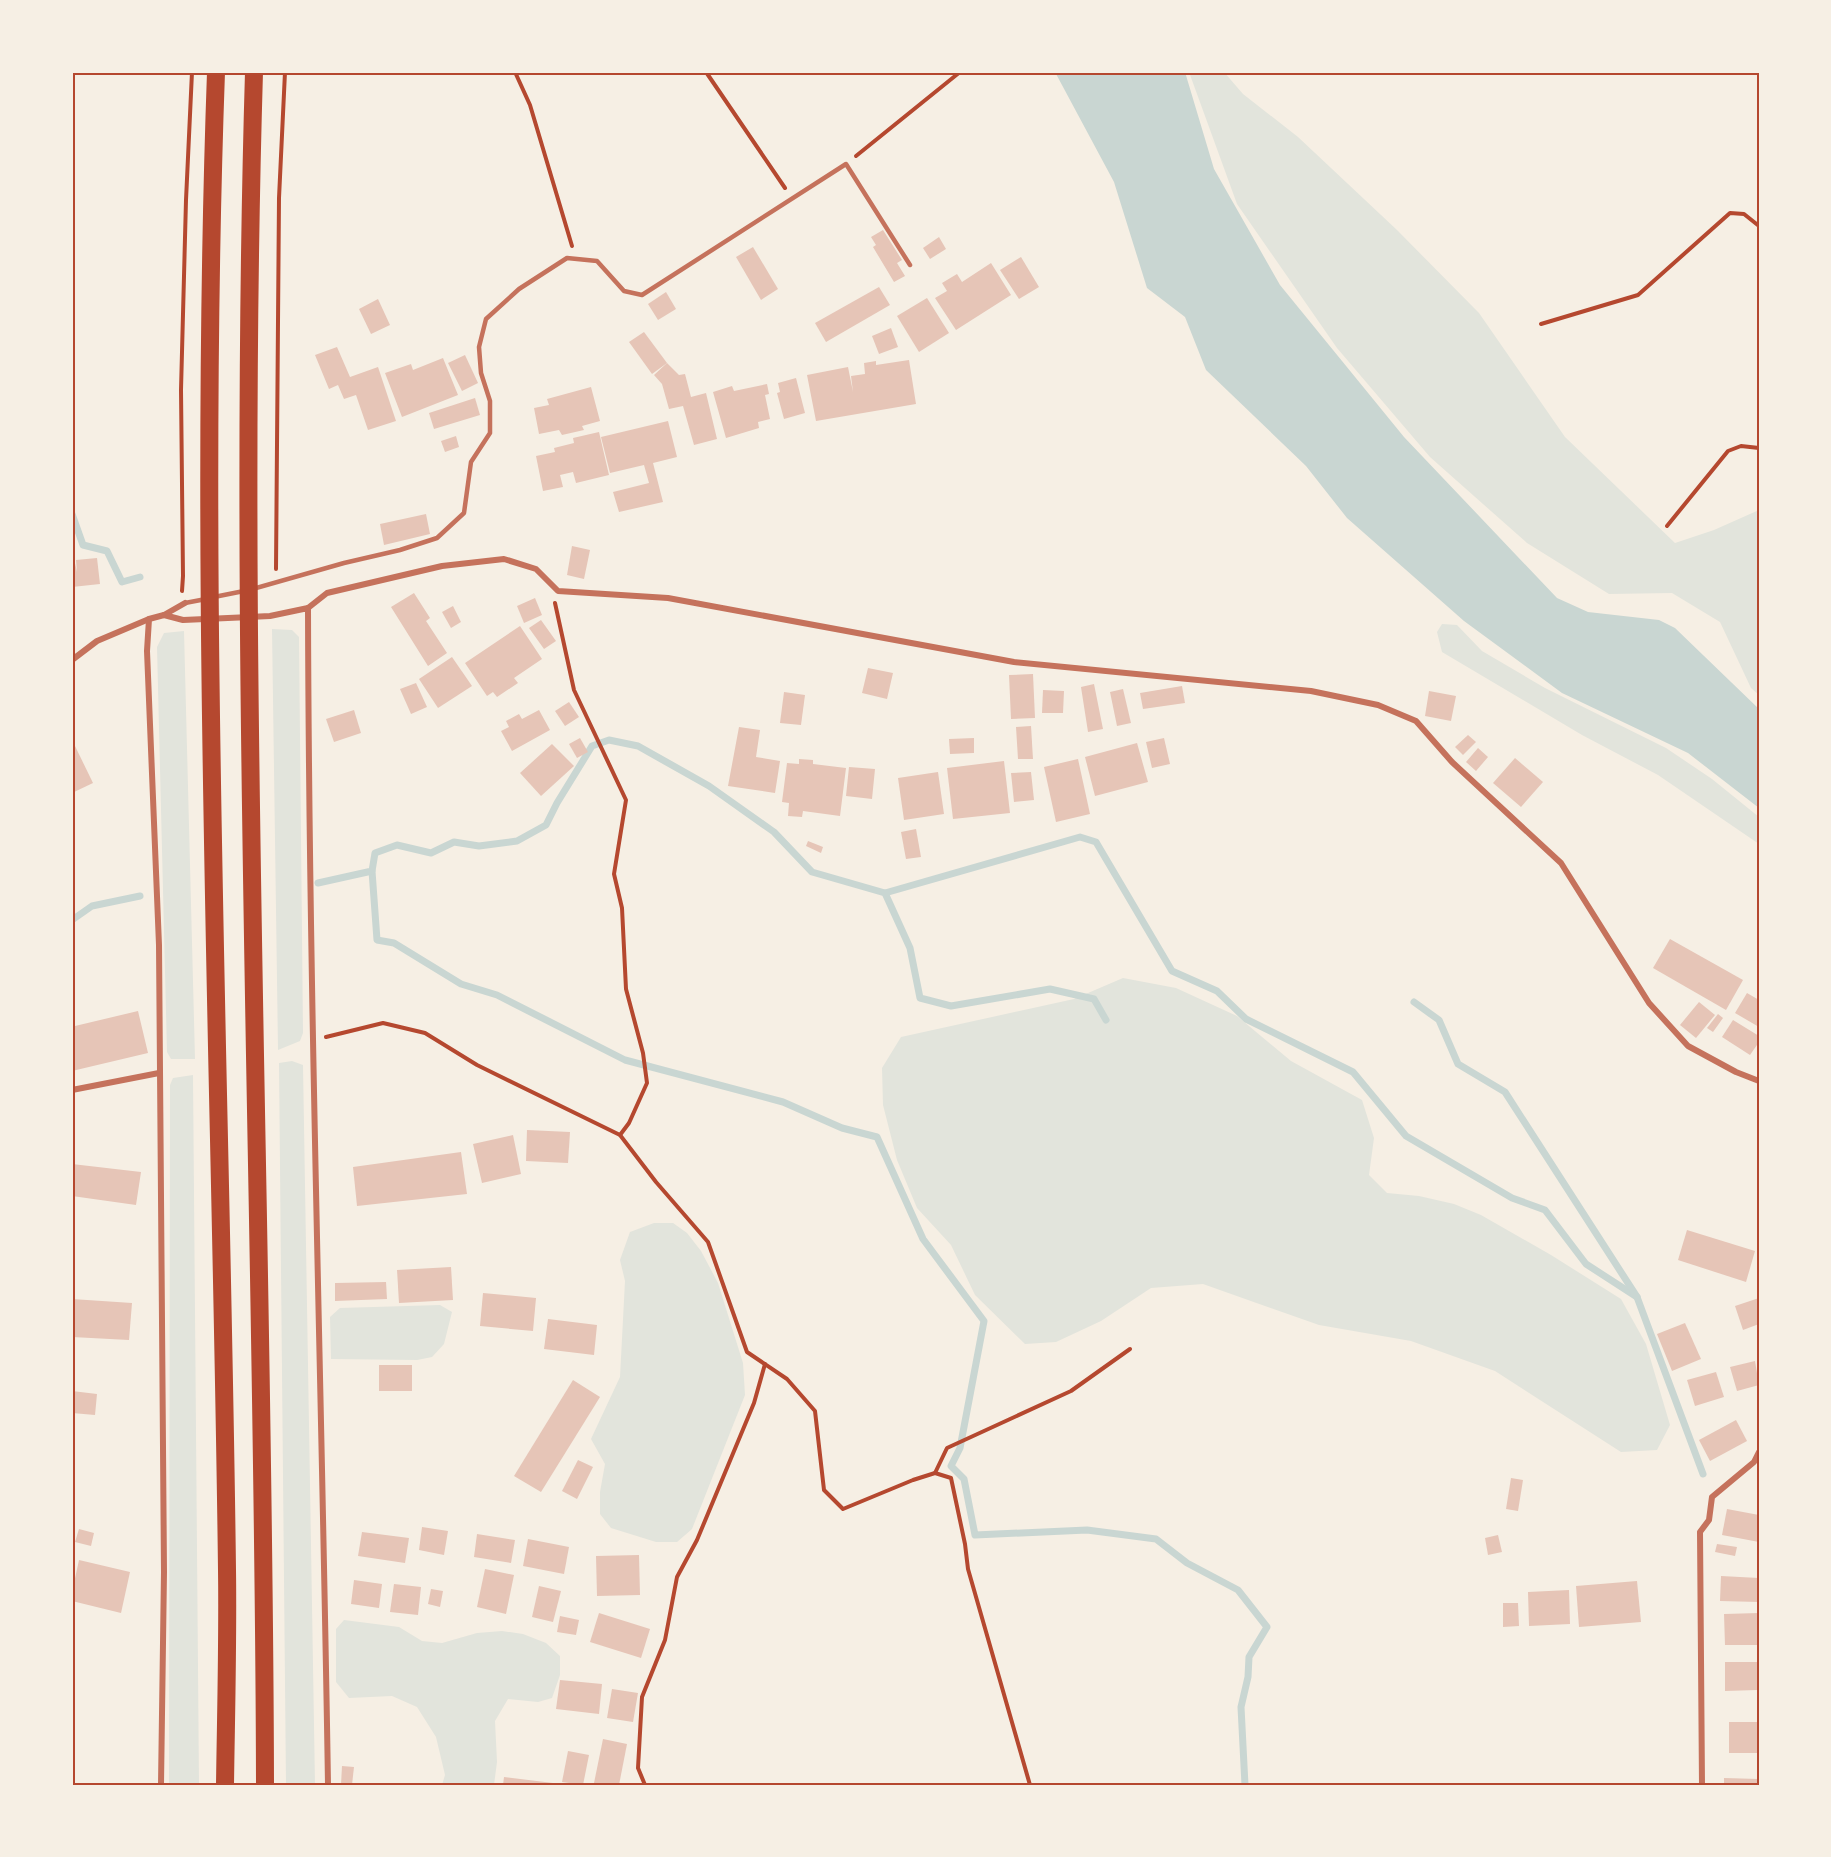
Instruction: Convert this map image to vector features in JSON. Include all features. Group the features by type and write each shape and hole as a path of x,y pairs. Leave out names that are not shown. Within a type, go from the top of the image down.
{"highway":[{"path":"216,72 211,232 209,631 227,1574 225,1785"},
{"path":"254,72 247,391 248,626 265,1566 265,1785"}],"street":[{"path":"164,615 183,620 270,616 308,608 327,593 442,566 504,559 536,569 558,591 668,598 1014,662 1311,691 1378,705 1416,721 1452,762 1561,863 1649,1003 1688,1046 1736,1072 1759,1081"},
{"path":"72,660 97,641 164,615 183,605"},
{"path":"308,608 316,1262 324,1488 328,1785"},
{"path":"149,619 147,651 159,945 164,1572 161,1785"},
{"path":"72,1090 159,1073"},
{"path":"1701,1785 1700,1532 1709,1520 1712,1497 1754,1462 1759,1452"}],"lane":[{"path":"183,605 277,583 437,538 464,513 471,462 490,432 490,401 481,373 479,347 486,319 519,289 567,258 597,261 624,291 642,296 846,164 910,265"}],"path":[{"path":"183,605 181,390 192,72"},
{"path":"277,583 279,198 285,72"},
{"path":"516,72 530,105 576,259"},
{"path":"706,72 793,199"},
{"path":"846,164 960,72"},
{"path":"1541,324 1638,295 1731,213 1744,214 1759,226"},
{"path":"1667,526 1728,451 1741,446 1759,448"},
{"path":"558,591 554,605 574,690 626,800 614,874 622,908 626,989 643,1053 647,1083 629,1123 620,1135"},
{"path":"313,1040 383,1023 425,1033 477,1065 620,1135 656,1182 708,1242 747,1352 787,1379 815,1411 824,1490 843,1509 935,1473 951,1478 968,1569 1029,1785"},
{"path":"935,1473 947,1448 1071,1391 1130,1349"},
{"path":"645,1785 638,1768 642,1697 665,1640 677,1577 698,1540 754,1403 765,1364"}],"shaded area":[{"path":"1055,72 1185,72 1214,169 1280,285 1404,437 1557,598 1588,612 1659,620 1675,628 1759,709 1759,808 1688,753 1562,693 1464,621 1347,518 1306,466 1206,370 1185,317 1147,288 1114,182"},
{"path":"1189,72 1224,72 1243,94 1298,137 1397,230 1479,313 1565,437 1675,543 1714,530 1759,510 1759,695 1751,688 1720,622 1672,593 1609,594 1527,543 1430,457 1337,348 1237,204"},
{"path":"1442,624 1457,625 1482,651 1545,688 1666,748 1712,779 1759,817 1759,844 1658,775 1582,735 1442,652 1437,632"},
{"path":"272,629 292,630 299,637 303,1033 300,1041 278,1050"},
{"path":"184,631 195,1059 171,1059 167,1052 157,647 164,633"},
{"path":"1123,978 1176,988 1237,1016 1291,1061 1362,1100 1374,1138 1369,1175 1387,1193 1419,1196 1454,1204 1481,1215 1621,1299 1646,1344 1670,1425 1657,1450 1621,1452 1495,1371 1411,1341 1319,1325 1203,1284 1151,1288 1101,1321 1056,1342 1025,1344 975,1295 951,1245 917,1208 897,1160 883,1105 882,1068 901,1037 1074,999"},
{"path":"292,1061 303,1065 315,1785 286,1785 279,1063"},
{"path":"193,1075 199,1785 169,1785 170,1085 173,1078"},
{"path":"654,1223 673,1223 687,1233 701,1251 718,1283 743,1363 745,1395 692,1529 677,1542 656,1542 611,1528 600,1514 600,1492 605,1464 591,1439 620,1377 625,1281 620,1260 630,1232"},
{"path":"440,1305 452,1312 444,1344 432,1357 417,1360 331,1359 330,1317 340,1308"},
{"path":"344,1620 399,1627 422,1641 442,1643 477,1633 502,1631 523,1634 546,1643 560,1656 560,1675 552,1698 538,1702 508,1699 495,1721 497,1762 494,1785 442,1785 445,1775 436,1737 417,1707 392,1696 349,1698 336,1682 336,1629"}],"building":[{"path":"883,230 902,260 897,263 905,276 894,282 873,247 876,245 871,237"},
{"path":"939,237 946,249 930,259 923,248"},
{"path":"753,247 778,289 761,300 736,257"},
{"path":"1021,257 1039,287 1019,299 1000,270"},
{"path":"991,263 1011,295 956,330 935,298 947,291 942,283 957,274 962,282"},
{"path":"879,287 890,305 826,342 815,323"},
{"path":"666,292 676,309 658,320 648,304"},
{"path":"927,298 949,333 919,352 897,316"},
{"path":"378,299 390,325 371,334 359,309"},
{"path":"891,328 898,347 879,354 872,336"},
{"path":"644,332 667,363 652,374 629,342"},
{"path":"337,347 350,377 378,367 396,421 368,430 356,395 344,399 338,385 329,389 315,355"},
{"path":"465,355 478,383 462,391 448,363"},
{"path":"443,358 458,395 402,417 385,373 411,364 413,370"},
{"path":"909,360 916,404 816,421 807,375 848,367 853,392 851,376 865,374 864,363 876,361 876,365"},
{"path":"667,363 679,375 685,374 691,397 706,393 717,439 694,445 683,406 669,409 662,384 654,375"},
{"path":"796,378 805,413 784,419 777,393 780,392 778,383"},
{"path":"767,384 769,394 765,395 770,419 758,422 759,428 726,438 713,392 732,386 734,391"},
{"path":"591,387 600,421 582,426 584,430 562,435 559,430 539,434 534,408 549,405 547,399"},
{"path":"475,398 480,415 434,429 429,413"},
{"path":"668,421 677,457 653,463 663,502 619,512 613,492 649,483 644,465 610,473 601,437"},
{"path":"599,432 609,475 576,483 573,472 560,475 563,487 543,491 536,456 555,452 554,448 574,443 573,438"},
{"path":"456,436 459,447 445,452 441,441"},
{"path":"426,514 430,534 384,545 380,524"},
{"path":"572,546 590,550 584,579 567,575"},
{"path":"72,550 77,572 76,560 97,558 100,584 72,587"},
{"path":"414,593 430,618 426,621 447,653 428,666 391,607"},
{"path":"535,598 542,615 524,623 517,606"},
{"path":"453,606 461,622 451,628 442,612"},
{"path":"541,620 556,641 544,649 529,628"},
{"path":"520,626 542,659 514,678 518,683 497,697 493,692 487,696 465,663"},
{"path":"452,657 472,686 438,708 419,679"},
{"path":"868,668 893,673 887,699 862,693"},
{"path":"1033,674 1035,718 1011,719 1009,675"},
{"path":"416,683 427,707 411,714 400,689"},
{"path":"1094,684 1103,729 1088,732 1081,687"},
{"path":"1182,686 1185,703 1143,709 1140,693"},
{"path":"1123,689 1131,723 1117,726 1110,692"},
{"path":"1043,690 1064,691 1063,713 1042,713"},
{"path":"1429,691 1456,696 1451,721 1425,716"},
{"path":"784,692 805,695 801,725 780,723"},
{"path":"569,702 579,717 565,726 555,711"},
{"path":"354,710 361,733 334,742 326,719"},
{"path":"539,710 550,730 512,751 501,731 509,727 506,721 519,714 522,719"},
{"path":"1031,726 1033,759 1018,759 1016,727"},
{"path":"739,727 760,730 756,757 780,761 775,793 728,786"},
{"path":"1468,735 1476,742 1463,755 1455,747"},
{"path":"580,738 588,752 577,758 569,744"},
{"path":"974,738 974,753 950,754 949,739"},
{"path":"1164,738 1170,764 1152,768 1146,742"},
{"path":"1137,743 1148,782 1095,796 1085,757"},
{"path":"552,744 574,766 541,796 520,773"},
{"path":"75,746 93,783 72,793 72,748"},
{"path":"1478,748 1488,757 1476,771 1466,762"},
{"path":"1515,758 1543,782 1521,807 1493,783"},
{"path":"799,759 813,760 813,764 846,768 840,816 803,811 802,817 788,816 789,803 782,802 787,763 799,764"},
{"path":"1078,759 1090,814 1056,822 1044,767"},
{"path":"1004,761 1010,813 953,819 947,768"},
{"path":"849,767 875,769 872,799 846,796"},
{"path":"938,772 944,814 904,820 898,778"},
{"path":"1031,772 1034,800 1014,802 1011,773"},
{"path":"916,829 921,857 906,859 901,832"},
{"path":"808,841 823,847 821,853 806,846"},
{"path":"1670,939 1743,980 1726,1010 1653,968"},
{"path":"1747,993 1759,1000 1759,1027 1735,1013"},
{"path":"1699,1002 1715,1015 1696,1038 1680,1025"},
{"path":"138,1011 148,1053 72,1071 72,1018 75,1026"},
{"path":"1718,1014 1723,1018 1713,1032 1707,1028"},
{"path":"1733,1020 1759,1036 1759,1042 1750,1055 1722,1037"},
{"path":"527,1130 570,1132 568,1163 526,1161"},
{"path":"513,1135 521,1174 482,1183 473,1144"},
{"path":"461,1152 467,1194 357,1206 353,1167"},
{"path":"72,1164 141,1172 136,1205 72,1196"},
{"path":"1687,1230 1755,1251 1746,1282 1678,1260"},
{"path":"451,1267 453,1300 399,1303 397,1270"},
{"path":"386,1282 387,1299 335,1301 335,1283"},
{"path":"483,1293 536,1298 533,1331 480,1326"},
{"path":"1759,1298 1759,1324 1743,1330 1735,1306"},
{"path":"72,1299 132,1303 129,1340 72,1337"},
{"path":"548,1319 597,1325 594,1355 544,1349"},
{"path":"1685,1323 1701,1359 1672,1371 1657,1334"},
{"path":"1755,1361 1759,1385 1737,1391 1730,1367"},
{"path":"379,1365 412,1365 412,1391 379,1391"},
{"path":"1716,1372 1724,1397 1695,1406 1687,1380"},
{"path":"573,1380 600,1397 541,1492 514,1476"},
{"path":"72,1391 97,1394 95,1415 72,1413"},
{"path":"1736,1420 1747,1441 1710,1461 1699,1440"},
{"path":"578,1460 593,1467 577,1499 562,1491"},
{"path":"1511,1478 1523,1480 1518,1511 1506,1509"},
{"path":"1727,1509 1759,1515 1759,1542 1722,1535"},
{"path":"422,1527 448,1531 444,1555 419,1550"},
{"path":"79,1529 94,1533 91,1546 75,1542"},
{"path":"362,1532 409,1538 405,1563 358,1556"},
{"path":"477,1534 515,1540 511,1563 474,1557"},
{"path":"1498,1535 1502,1552 1488,1555 1485,1538"},
{"path":"528,1539 569,1547 564,1574 523,1566"},
{"path":"1717,1544 1737,1547 1735,1556 1715,1552"},
{"path":"639,1555 640,1595 597,1596 596,1556"},
{"path":"79,1560 130,1572 121,1613 72,1601"},
{"path":"485,1569 514,1575 506,1614 477,1607"},
{"path":"1721,1576 1759,1578 1759,1602 1720,1601"},
{"path":"354,1580 382,1584 379,1608 351,1604"},
{"path":"1637,1581 1641,1622 1579,1627 1576,1586"},
{"path":"394,1584 421,1587 418,1615 390,1612"},
{"path":"539,1586 561,1591 553,1622 532,1617"},
{"path":"431,1589 443,1591 440,1607 428,1604"},
{"path":"1569,1590 1570,1624 1529,1626 1528,1592"},
{"path":"1503,1603 1518,1603 1519,1626 1503,1627"},
{"path":"599,1613 650,1629 641,1658 590,1642"},
{"path":"1759,1613 1759,1645 1725,1645 1724,1614"},
{"path":"560,1616 579,1620 576,1635 557,1632"},
{"path":"1725,1662 1757,1662 1757,1690 1725,1691"},
{"path":"560,1680 602,1684 599,1714 556,1709"},
{"path":"612,1689 638,1693 633,1722 607,1718"},
{"path":"1729,1722 1759,1722 1759,1753 1729,1753"},
{"path":"603,1739 627,1744 619,1785 594,1783"},
{"path":"568,1751 589,1755 583,1785 562,1782"},
{"path":"342,1766 354,1767 352,1785 341,1785"},
{"path":"504,1777 553,1783 553,1785 503,1785"},
{"path":"1724,1778 1759,1779 1759,1785 1724,1785"}],"waterway":[{"path":"72,514 83,545 107,551 122,582 140,577"},
{"path":"318,883 372,871 375,853 397,845 431,853 454,842 479,846 517,841 546,825 592,746 609,740 638,746 709,786 774,832 812,872 885,893 910,948 920,998 951,1006 1050,989 1094,999 1106,1020"},
{"path":"885,893 1080,837 1096,842 1172,971 1217,991 1246,1019 1353,1072 1406,1136 1512,1198 1545,1210 1586,1264 1637,1297"},
{"path":"372,871 377,940 394,943 461,984 497,995 625,1060 783,1102 842,1128 877,1137 923,1239 984,1321 960,1448 951,1466 964,1479 975,1535 1087,1530 1156,1539 1187,1563 1238,1590 1267,1627 1249,1657 1248,1677 1241,1707 1245,1785"},
{"path":"72,920 92,906 140,896"},
{"path":"1414,1002 1439,1020 1458,1064 1505,1092 1637,1297 1703,1474"}]}
